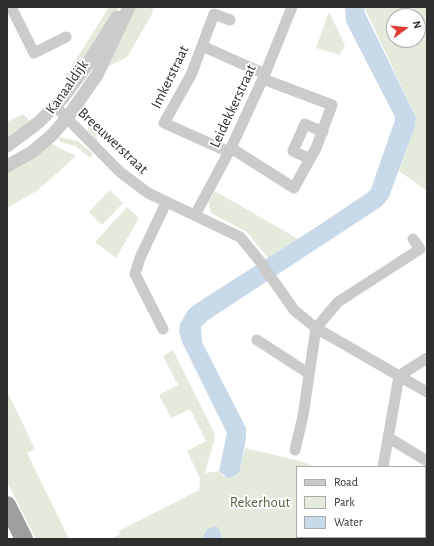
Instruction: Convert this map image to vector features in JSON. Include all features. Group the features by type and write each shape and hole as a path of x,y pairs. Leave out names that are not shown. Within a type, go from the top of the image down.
{"highway":[{"path":"7,505 24,539"}],"street":[{"path":"11,7 34,52 66,37"},
{"name":"Kanaaldijk","path":"7,146 40,122 55,106 85,68 105,38 122,7"},
{"name":"Kanaaldijk","path":"7,166 32,152 51,136 67,118 97,75 129,7"},
{"name":"Leidekkerstraat","path":"196,215 230,150 264,76 292,7"},
{"name":"Imkerstraat","path":"230,20 214,14 191,75 164,123 230,150"},
{"name":"Imkerstraat","path":"202,46 264,76 332,105 323,132"},
{"name":"Breeuwerstraat","path":"55,106 120,172 148,193 166,203 196,215 240,237 259,260 294,310 316,328 427,392"},
{"path":"230,150 294,188 310,159 323,132 305,124 293,151 310,159"},
{"path":"163,329 135,274 140,258 166,203"},
{"path":"295,450 303,416 308,373 316,328 338,302 420,249 414,239"},
{"path":"257,340 308,373"},
{"path":"383,466 399,376 427,358"},
{"path":"389,438 427,461"}],"green space":[{"path":"109,7 119,7 72,82 65,77"},
{"path":"135,7 154,7 151,16 127,57 107,67"},
{"path":"364,7 427,7 427,191 399,171 415,126 416,117"},
{"path":"329,12 345,45 340,55 316,48"},
{"path":"85,105 88,108 98,142 89,132 83,108"},
{"path":"23,114 30,121 7,138 7,122"},
{"path":"60,137 78,141 93,154 90,158 75,146 61,142 58,139"},
{"path":"50,143 76,156 38,190 7,208 7,169"},
{"path":"110,190 123,203 102,225 89,212"},
{"path":"215,191 298,239 268,258 247,232 211,213 209,201"},
{"path":"127,207 139,218 116,258 95,242"},
{"name":"Rekerhout","path":"173,350 214,432 215,437 205,473 219,471 224,476 240,470 245,448 300,461 313,466 296,466 296,538 426,538 427,502 427,539 111,539 120,534 119,531 199,490 200,478 187,451 206,441 190,409 171,418 159,395 178,385 163,356"},
{"path":"7,391 35,449 27,453 69,539 36,539 7,482"}],"water":[{"path":"345,7 364,7 365,13 416,117 415,126 389,197 382,206 208,320 201,327 202,342 246,428 246,438 240,470 236,475 228,478 219,471 227,433 182,342 179,331 180,324 188,310 197,303 321,224 371,189 395,117 346,22"},
{"path":"216,526 219,529 222,539 202,539 207,529"}]}
